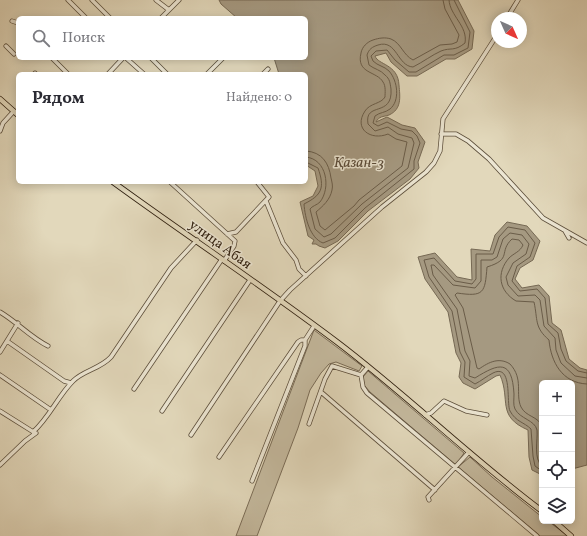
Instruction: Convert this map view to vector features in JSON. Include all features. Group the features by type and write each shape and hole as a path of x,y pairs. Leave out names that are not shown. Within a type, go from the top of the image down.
{"main road":[{"path":"0,99 16,113"},
{"name":"улица Абая","path":"116,184 196,240 368,367 424,415 539,509"},
{"path":"557,524 571,536"}],"street":[{"path":"68,0 84,16"},
{"path":"92,0 108,16"},
{"path":"156,0 169,10"},
{"path":"163,16 179,0"},
{"path":"511,12 518,0"},
{"path":"12,21 16,22"},
{"path":"191,435 280,301 376,212 426,172 438,156 443,118 491,45"},
{"path":"6,46 14,54"},
{"path":"54,60 66,72"},
{"path":"110,72 120,60"},
{"path":"128,60 142,72"},
{"path":"153,60 165,72"},
{"path":"209,72 221,60"},
{"path":"265,72 268,69"},
{"path":"0,131 6,120 16,113"},
{"path":"441,134 456,134 478,148 543,218 587,243"},
{"path":"134,389 235,244 172,184"},
{"path":"226,234 236,232 266,201 269,196 259,184"},
{"path":"266,201 283,243 296,260 301,272 306,276"},
{"path":"565,231 568,238"},
{"path":"33,432 76,378 101,367 111,357 171,268 196,240"},
{"path":"162,411 250,280"},
{"path":"0,312 18,323 37,340 48,346"},
{"path":"0,352 18,323"},
{"path":"252,481 305,346 305,340 314,326"},
{"path":"219,457 298,342 305,340"},
{"path":"6,341 64,381 71,383"},
{"path":"309,424 332,366 361,375"},
{"path":"361,375 368,367"},
{"path":"0,375 51,410"},
{"path":"361,375 363,387 367,392 537,536"},
{"path":"321,392 435,490"},
{"path":"424,415 431,413 444,401 466,411 487,415"},
{"path":"0,411 36,433 0,465"},
{"path":"429,500 428,497 469,452"},
{"path":"0,457 5,459"}],"shaded area":[{"path":"314,330 362,366 359,371 336,362 329,364 321,373 310,390 298,428 257,536 236,536"},
{"path":"368,371 464,453 456,465 370,392 364,385 363,377"},
{"path":"470,457 492,477 539,515 539,524 552,524 568,536 540,536 458,467"}],"water":[{"name":"Қазан-3","path":"219,0 458,0 474,31 472,49 455,59 446,59 417,76 407,76 391,62 386,53 375,56 395,73 398,78 400,94 396,109 389,115 380,118 376,122 387,117 402,125 415,128 425,142 418,162 419,168 410,179 368,211 338,241 325,248 312,244 314,240 308,236 300,202 313,196 318,186 315,171 308,166 308,72 278,72 275,60 308,60 308,16 235,16 221,4"},
{"path":"507,222 527,226 540,241 533,260 520,268 515,279 522,288 539,285 549,296 552,323 561,330 569,359 580,368 587,370 587,465 575,468 575,380 539,380 539,474 532,470 529,457 528,430 518,425 508,413 505,392 500,375 475,389 463,383 459,377 461,363 456,353 448,312 425,279 418,257 435,253 457,277 472,280 471,249 490,251 495,235"}]}
